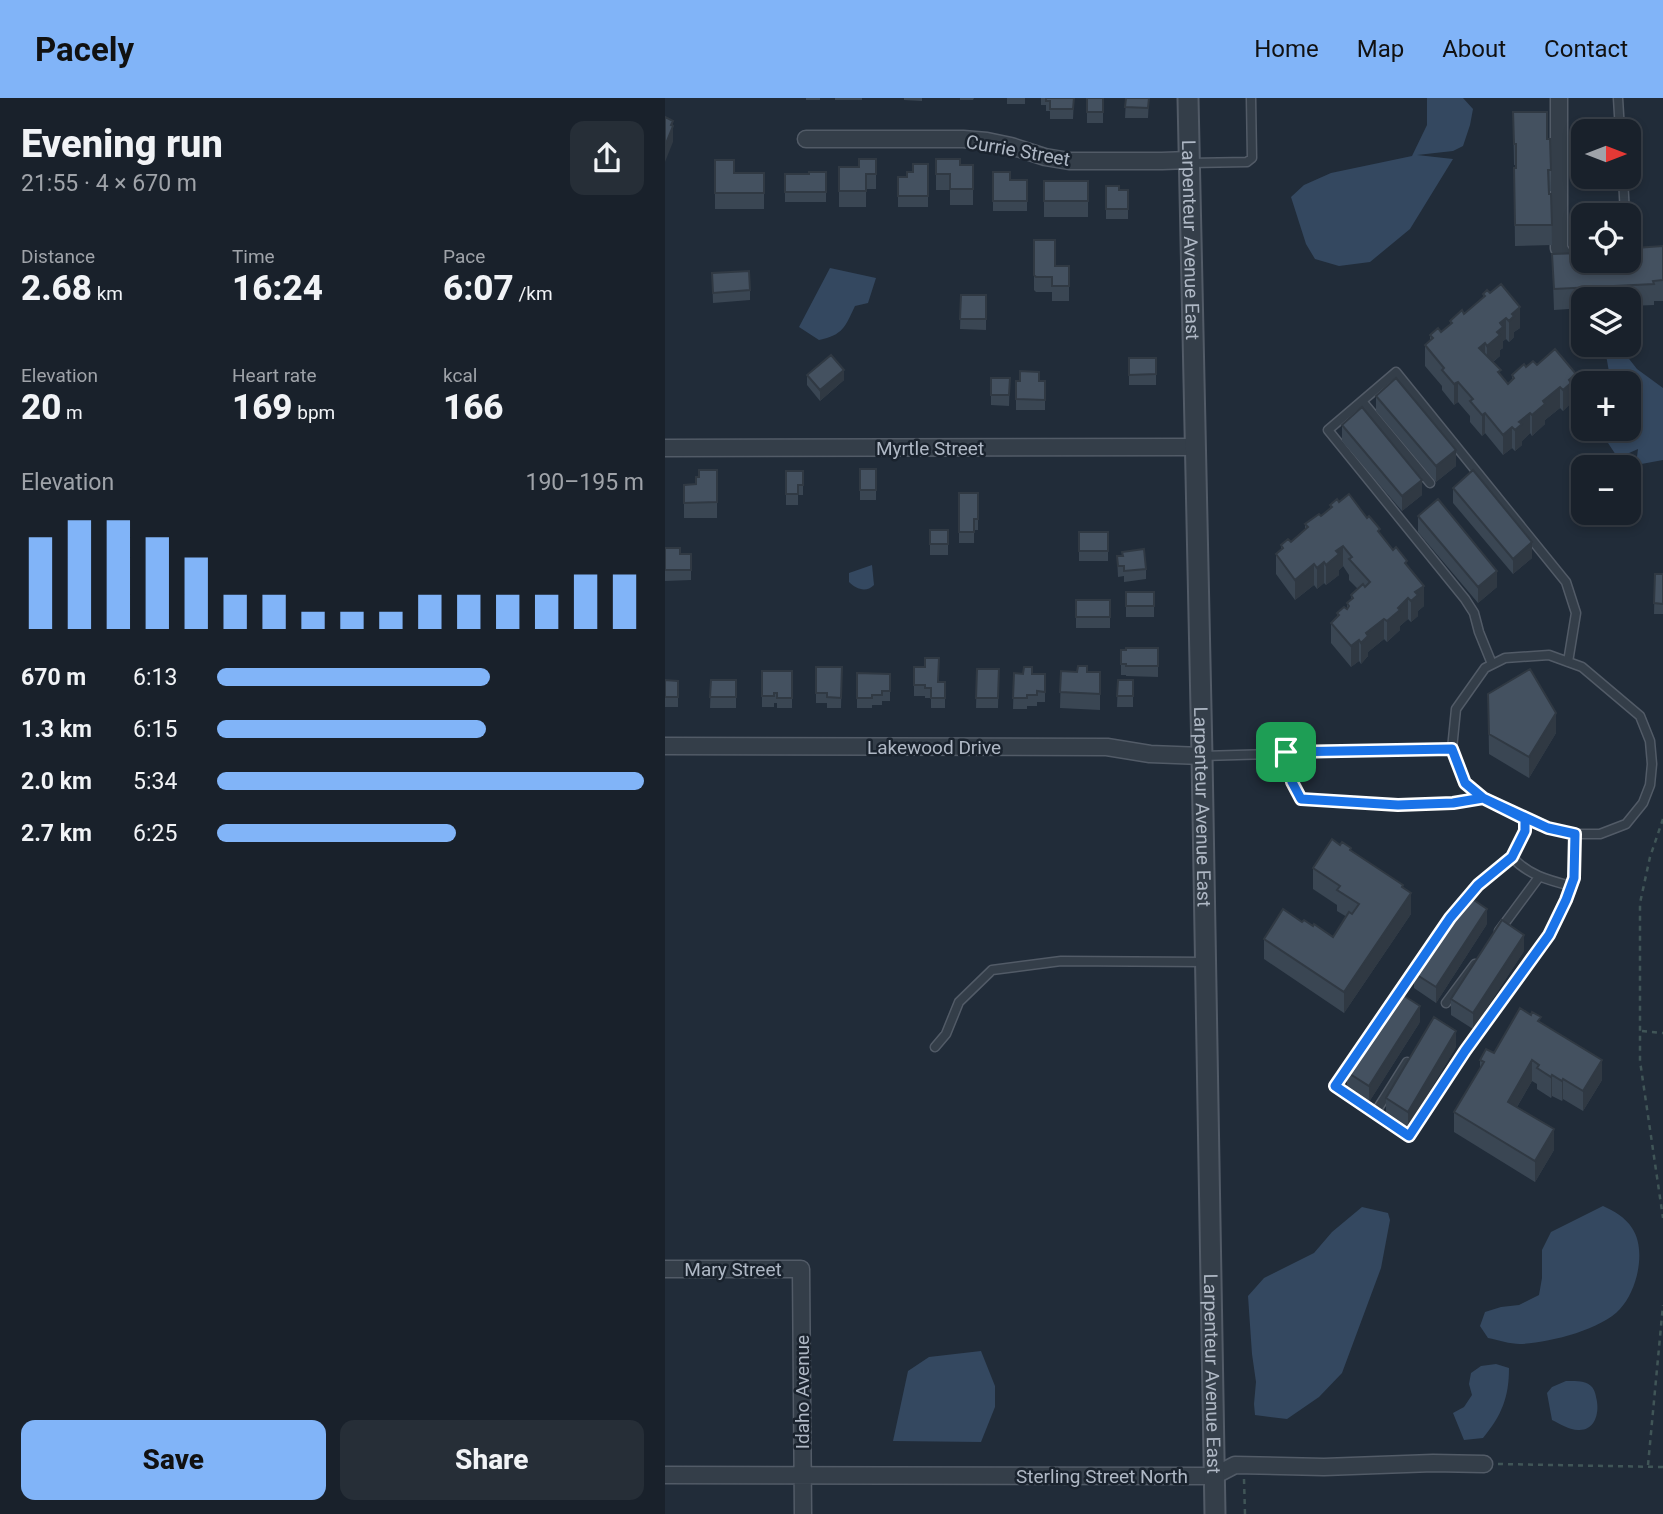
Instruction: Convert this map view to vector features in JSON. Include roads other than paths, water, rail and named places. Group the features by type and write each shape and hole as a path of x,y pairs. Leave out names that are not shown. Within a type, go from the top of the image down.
{"street":[{"name":"Larpenteur Avenue East","path":"1188,98 1215,1514"},
{"path":"1559,98 1559,248 1563,256 1571,261"},
{"name":"Currie Street","path":"806,139 963,139 987,141 1045,157 1069,160 1189,161"},
{"name":"Myrtle Street","path":"665,448 1194,447"},
{"name":"Lakewood Drive","path":"665,746 1107,747 1150,754 1202,756"},
{"name":"Mary Street","path":"665,1269 801,1269"},
{"name":"Idaho Avenue","path":"801,1269 803,1514"},
{"name":"Sterling Street North","path":"665,1475 1214,1476 1235,1465 1324,1467 1485,1464"}],"lane":[{"path":"1189,161 1247,162 1252,158 1251,98"},
{"path":"1618,98 1619,119"},
{"path":"1492,664 1474,613 1465,599 1328,430 1396,372 1566,582 1576,612 1568,662"},
{"path":"1362,401 1430,483"},
{"path":"1549,655 1582,667 1640,716 1650,741 1650,785 1643,803 1626,824 1600,834 1575,834 1548,828 1483,798 1465,783 1452,749 1457,709 1485,668 1492,664 1505,658 1549,655"},
{"path":"1202,756 1452,749"},
{"path":"1286,752 1292,782 1301,799 1398,805 1453,803 1483,798"},
{"path":"1525,819 1525,831 1512,857 1478,885 1450,918 1335,1086 1409,1136 1465,1051 1549,935 1574,878 1575,834"},
{"path":"1512,857 1522,868 1539,877 1571,887"},
{"path":"1492,940 1539,877"},
{"path":"935,1046 946,1034 959,1002 992,970 1061,961 1206,962"},
{"path":"1446,1003 1477,961"},
{"path":"1375,1113 1411,1056"}],"water":[{"path":"1427,98 1463,98 1473,109 1463,146 1453,151 1417,155 1453,159 1410,229 1370,262 1339,266 1315,259 1306,244 1291,197 1304,185 1331,173 1412,156 1427,125"},
{"path":"830,268 876,278 868,303 855,306 846,325 838,333 819,340 799,327"},
{"path":"1606,357 1628,357 1640,371 1609,371"},
{"path":"1641,372 1663,388 1663,460 1641,464 1638,449 1625,455 1616,455 1608,443 1641,441"},
{"path":"872,565 874,585 861,589 849,582 849,573"},
{"path":"1603,1206 1629,1224 1639,1247 1635,1281 1620,1309 1600,1323 1559,1338 1520,1344 1488,1338 1480,1326 1485,1312 1519,1305 1539,1295 1542,1250 1551,1232"},
{"path":"1362,1207 1388,1213 1390,1220 1381,1268 1342,1373 1319,1397 1287,1419 1255,1415 1256,1382 1248,1296 1264,1278 1314,1253 1332,1232"},
{"path":"981,1351 995,1386 995,1407 981,1442 893,1441 908,1371 929,1357"},
{"path":"1496,1364 1509,1368 1508,1388 1503,1405 1483,1438 1464,1440 1453,1413 1464,1407 1472,1395 1469,1384 1471,1373 1481,1366"},
{"path":"1566,1381 1587,1383 1595,1392 1597,1414 1589,1427 1572,1429 1552,1420 1547,1393 1552,1387"}]}
